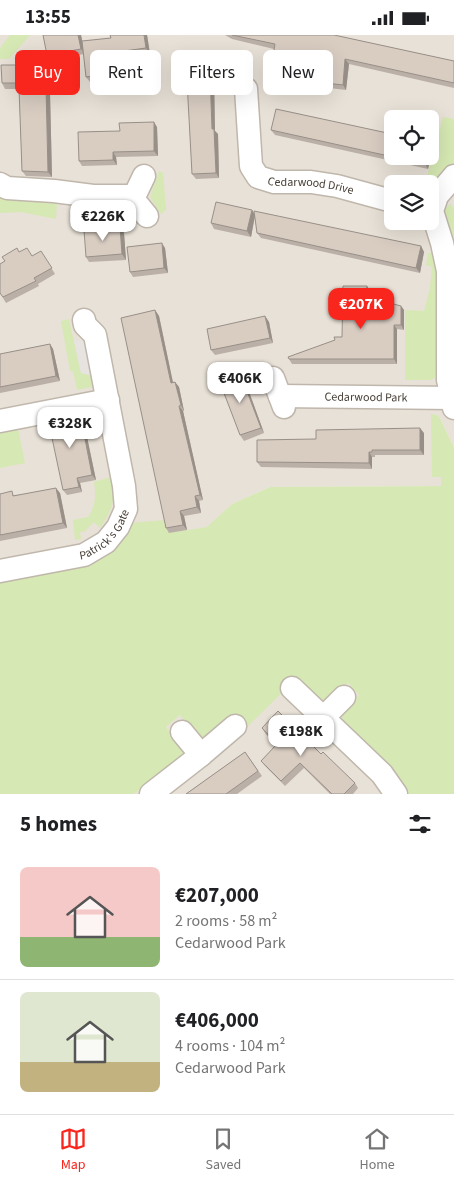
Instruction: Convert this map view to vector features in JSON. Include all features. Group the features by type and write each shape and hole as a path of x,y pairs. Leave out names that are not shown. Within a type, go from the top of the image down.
{"street":[{"name":"Cedarwood Drive","path":"246,95 251,166 258,177 274,182 311,182 337,186 384,199"},
{"path":"133,199 144,175"},
{"path":"439,194 454,176"},
{"path":"0,184 7,188 93,196 127,196 133,199 147,216"},
{"path":"438,230 448,271 448,380 453,403"},
{"name":"Patrick's Gate","path":"0,571 84,555 106,542 118,527 126,509 124,485 95,335 85,325 84,320"},
{"name":"Cedarwood Park","path":"279,393 453,403"},
{"path":"0,421 108,400"},
{"path":"292,688 382,774 396,794"},
{"path":"323,718 344,697"},
{"path":"151,794 235,726"},
{"path":"182,732 201,755"}],"shaded area":[{"path":"0,35 454,35 454,448 440,418 432,477 441,477 441,486 270,487 232,504 208,527 169,534 0,581"},
{"path":"86,339 94,376 81,373 74,341"},
{"path":"295,680 332,697 348,683 359,695 407,794 134,794 182,754 184,750 166,727 180,715 203,738 232,715"}],"green space":[{"path":"10,35 30,35 9,59 0,59 0,48"},
{"path":"443,117 454,119 454,162 439,177 439,175 427,175 430,165 439,165 439,132"},
{"path":"159,171 163,173 166,210 161,214 150,197"},
{"path":"0,197 57,201 56,219 21,212 0,213"},
{"path":"450,204 454,208 454,243 443,211"},
{"path":"428,253 432,253 438,298 435,378 430,380 405,380 405,310 424,311 430,288 432,267 426,265"},
{"path":"69,319 81,373 94,376 92,387 77,390 73,371 70,371 61,321"},
{"path":"431,414 437,415 440,418 454,448 454,794 407,794 345,727 342,716 344,709 359,695 348,683 332,697 327,700 321,700 312,696 295,680 244,730 232,715 203,738 198,738 180,715 166,727 184,750 182,755 134,794 0,794 0,581 130,523 166,520 169,533 207,527 232,504 270,487 441,486 441,477 432,477"},
{"path":"17,424 25,463 0,468 0,428"},
{"path":"111,477 113,498 108,516 100,528 94,522 85,531 80,532 81,539 75,540 73,520 88,517 91,513 95,501 94,482"}],"building":[{"path":"43,35 78,35 81,49 46,50"},
{"path":"110,35 144,35 146,48 90,50 90,76 86,77 82,41 111,38"},
{"path":"232,35 334,35 454,61 454,83 345,59 343,85 333,84 333,50 274,50 275,44"},
{"path":"1,65 15,65 15,83 2,83"},
{"path":"19,95 46,95 48,172 22,171"},
{"path":"188,95 211,95 216,173 192,174"},
{"path":"276,109 384,132 384,155 271,130"},
{"path":"154,122 154,151 113,152 113,160 79,161 78,132 120,131 119,123"},
{"path":"216,202 252,210 247,231 211,223"},
{"path":"254,211 421,246 416,268 257,233"},
{"path":"120,227 122,254 86,257 84,230"},
{"path":"162,243 164,268 130,272 127,247"},
{"path":"17,248 19,252 27,248 32,256 41,251 52,268 34,278 36,281 3,297 0,293 0,264 5,261 2,257"},
{"path":"343,286 367,286 365,301 386,302 401,306 401,325 394,325 394,359 289,359 288,357 335,340 334,337 342,337"},
{"path":"155,310 171,383 175,382 181,405 179,406 200,495 195,496 197,507 180,511 183,525 166,528 121,318"},
{"path":"265,316 270,338 211,350 207,329"},
{"path":"50,344 56,376 0,387 0,354"},
{"path":"240,373 261,428 240,435 219,380"},
{"path":"80,413 92,475 77,478 79,487 63,490 48,419"},
{"path":"420,428 420,450 372,450 372,452 369,452 369,463 257,462 257,440 316,439 316,430"},
{"path":"56,488 63,523 0,535 0,494 12,491 13,496"},
{"path":"278,711 321,754 323,752 355,783 344,794 332,794 300,763 281,781 261,761 277,744 262,728"},
{"path":"245,752 258,771 226,794 186,794"}]}
